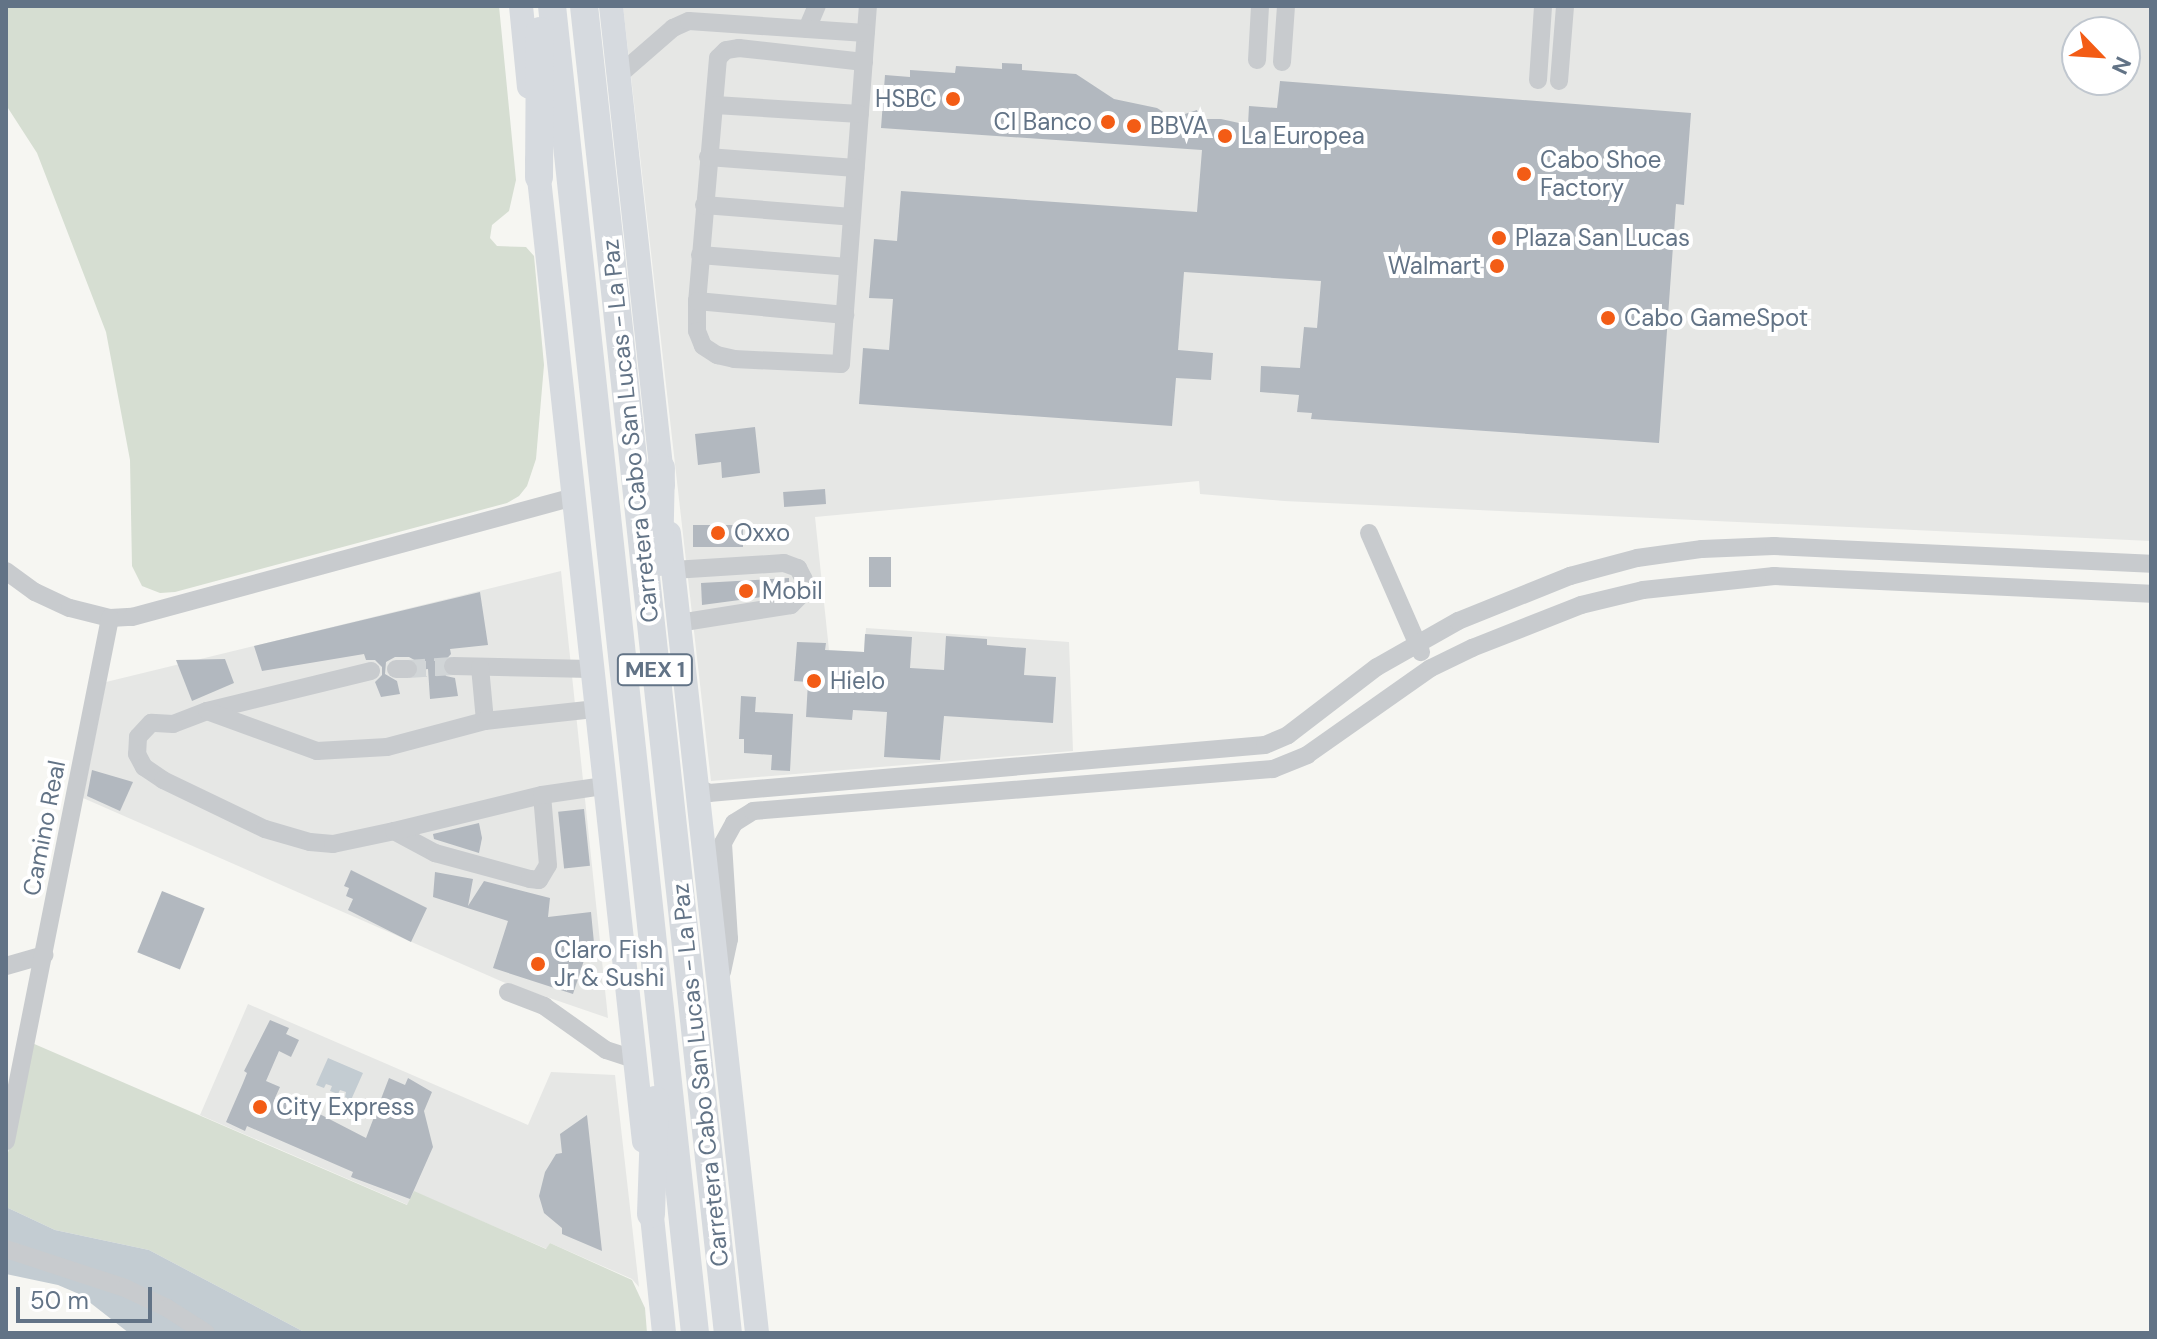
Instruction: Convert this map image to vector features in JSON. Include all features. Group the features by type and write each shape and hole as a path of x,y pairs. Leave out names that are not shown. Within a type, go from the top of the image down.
{"highway":[{"path":"539,177 540,6"},
{"name":"Carretera Cabo San Lucas - La Paz","path":"552,6 695,1333"},
{"name":"Carretera Cabo San Lucas - La Paz","path":"584,6 728,1333"},
{"path":"660,711 661,468"},
{"path":"651,1214 658,1000"}],"main road":[{"path":"521,6 664,1333"},
{"path":"611,6 757,1333"}],"street":[{"path":"807,29 817,6"},
{"path":"864,62 739,48 726,50 718,58 714,76 715,105 697,301 697,331 703,346 734,359 841,364 848,267 856,168 864,62 868,6"},
{"path":"1257,60 1260,6"},
{"path":"1282,62 1286,6"},
{"path":"1538,80 1543,6"},
{"path":"1559,81 1565,6"},
{"path":"619,75 673,28 689,21 866,33"},
{"path":"715,105 860,114"},
{"path":"708,157 856,168"},
{"path":"704,205 852,217"},
{"path":"700,255 848,267"},
{"path":"697,301 845,315"},
{"path":"6,571 59,603 110,618 178,607 574,497"},
{"path":"1369,533 1416,644 1431,668"},
{"path":"696,780 701,789 709,793 1256,747 1288,735 1335,697 1416,644 1458,621 1570,576 1637,558 1702,549 1789,547 2151,564"},
{"path":"673,570 784,563 798,568 804,580 800,596 791,605 679,623"},
{"path":"719,988 729,939 723,848 734,823 748,813 1273,769 1307,755 1431,668 1513,630 1581,605 1643,590 1740,578 1847,579 2151,594"},
{"name":"Camino Real","path":"6,1141 110,618"},
{"path":"453,666 591,669"},
{"path":"480,667 485,721"},
{"path":"371,671 207,711 173,724 151,723 138,737 137,754 144,767 265,829 310,842 333,844 542,795 604,786"},
{"path":"207,711 317,751 387,747 485,721 596,709"},
{"path":"394,831 435,853 539,880 548,865 542,795"},
{"path":"6,966 44,955"},
{"path":"508,992 544,1006 606,1050 636,1060"},
{"path":"6,1249 125,1288 167,1308 206,1333"}],"shaded area":[{"path":"6,6 499,6 516,180 509,211 492,225 490,238 497,246 526,247 534,256 544,365 536,459 527,486 519,496 507,503 175,592 160,593 142,586 132,566 130,460 106,332 37,153 6,105"},
{"path":"623,6 2151,6 2151,541 1284,501 1200,494 1199,481 815,517 829,650 864,652 866,628 1069,642 1073,751 711,781"},
{"path":"561,571 608,1018 503,982 83,798 106,682"},
{"path":"248,1004 528,1125 551,1072 615,1075 639,1287 632,1279 550,1243 547,1249 414,1192 408,1205 200,1115"},
{"path":"32,1043 407,1205 414,1191 546,1249 550,1243 632,1280 645,1308 647,1333 306,1333 149,1250 55,1230 6,1207 6,1162"},
{"path":"328,1058 363,1073 351,1100 345,1097 346,1092 340,1090 338,1094 330,1091 332,1086 326,1084 324,1088 316,1085"},
{"path":"6,1207 55,1230 149,1250 306,1333 129,1333 79,1294 58,1285 6,1274"}],"building":[{"name":"Plaza San Lucas","path":"1002,63 1022,64 1022,70 1076,74 1114,99 1157,108 1173,118 1197,110 1200,119 1221,119 1248,125 1249,106 1277,108 1280,81 1691,113 1684,205 1676,204 1659,443 1311,419 1312,413 1297,412 1299,395 1260,392 1261,366 1300,368 1304,327 1317,328 1321,281 1184,272 1178,350 1213,353 1211,380 1176,378 1172,426 859,404 863,348 889,350 893,299 869,298 874,239 897,241 901,191 1197,212 1202,150 881,128 885,75 910,77 910,70 955,73 956,66 1002,69"},
{"path":"755,427 760,473 722,478 721,462 698,465 695,434"},
{"path":"825,489 826,504 784,507 783,492"},
{"name":"Oxxo","path":"693,525 743,525 743,547 693,547"},
{"path":"869,557 891,557 891,587 869,587"},
{"name":"Mobil","path":"789,578 789,590 785,594 702,605 701,583"},
{"path":"480,592 488,645 450,649 451,654 441,665 446,676 455,678 458,696 430,699 428,669 420,670 418,662 409,657 395,657 386,662 385,674 397,681 400,694 381,697 375,682 382,675 382,667 375,660 366,660 364,654 262,671 254,646"},
{"path":"865,634 912,637 910,668 944,670 946,636 987,639 987,645 1026,648 1024,675 1056,677 1053,723 944,716 940,760 884,757 887,712 853,710 852,720 806,717 808,682 794,681 797,642 826,643 825,650 864,652"},
{"path":"225,659 234,683 192,701 176,660"},
{"path":"741,696 756,697 755,712 793,714 790,771 771,770 772,755 744,753 744,739 739,739"},
{"path":"92,770 133,782 120,811 87,796"},
{"path":"584,809 590,866 564,868 558,812"},
{"path":"479,823 482,838 479,853 434,839 433,834"},
{"path":"351,870 427,908 411,942 348,910 353,899 346,896 349,888 344,886"},
{"path":"435,872 473,879 468,906 484,881 550,898 548,917 591,912 594,943 590,942 573,994 493,968 508,921 433,897"},
{"path":"162,891 205,908 180,969 137,952"},
{"name":"City Express","path":"270,1020 289,1028 286,1034 299,1040 291,1057 279,1051 266,1081 280,1087 275,1098 304,1110 306,1107 366,1138 389,1078 405,1085 408,1078 432,1092 424,1111 433,1147 410,1199 351,1177 353,1172 247,1126 245,1131 226,1122 247,1073 244,1071"},
{"path":"587,1115 602,1251 562,1234 562,1228 544,1213 539,1196 545,1172 556,1154 562,1153 560,1134"}],"tunnel":[{"path":"408,669 453,666"}],"place":[{"name":"HSBC","path":"953,99"},
{"name":"CI Banco","path":"1108,122"},
{"name":"BBVA","path":"1134,126"},
{"name":"La Europea","path":"1225,136"},
{"name":"Cabo Shoe Factory","path":"1524,174"},
{"name":"Plaza San Lucas","path":"1499,238"},
{"name":"Walmart","path":"1497,266"},
{"name":"Cabo GameSpot","path":"1608,318"},
{"name":"Oxxo","path":"718,533"},
{"name":"Mobil","path":"746,591"},
{"name":"Hielo","path":"814,681"},
{"name":"Claro Fish Jr & Sushi","path":"538,964"},
{"name":"City Express","path":"260,1107"}]}
